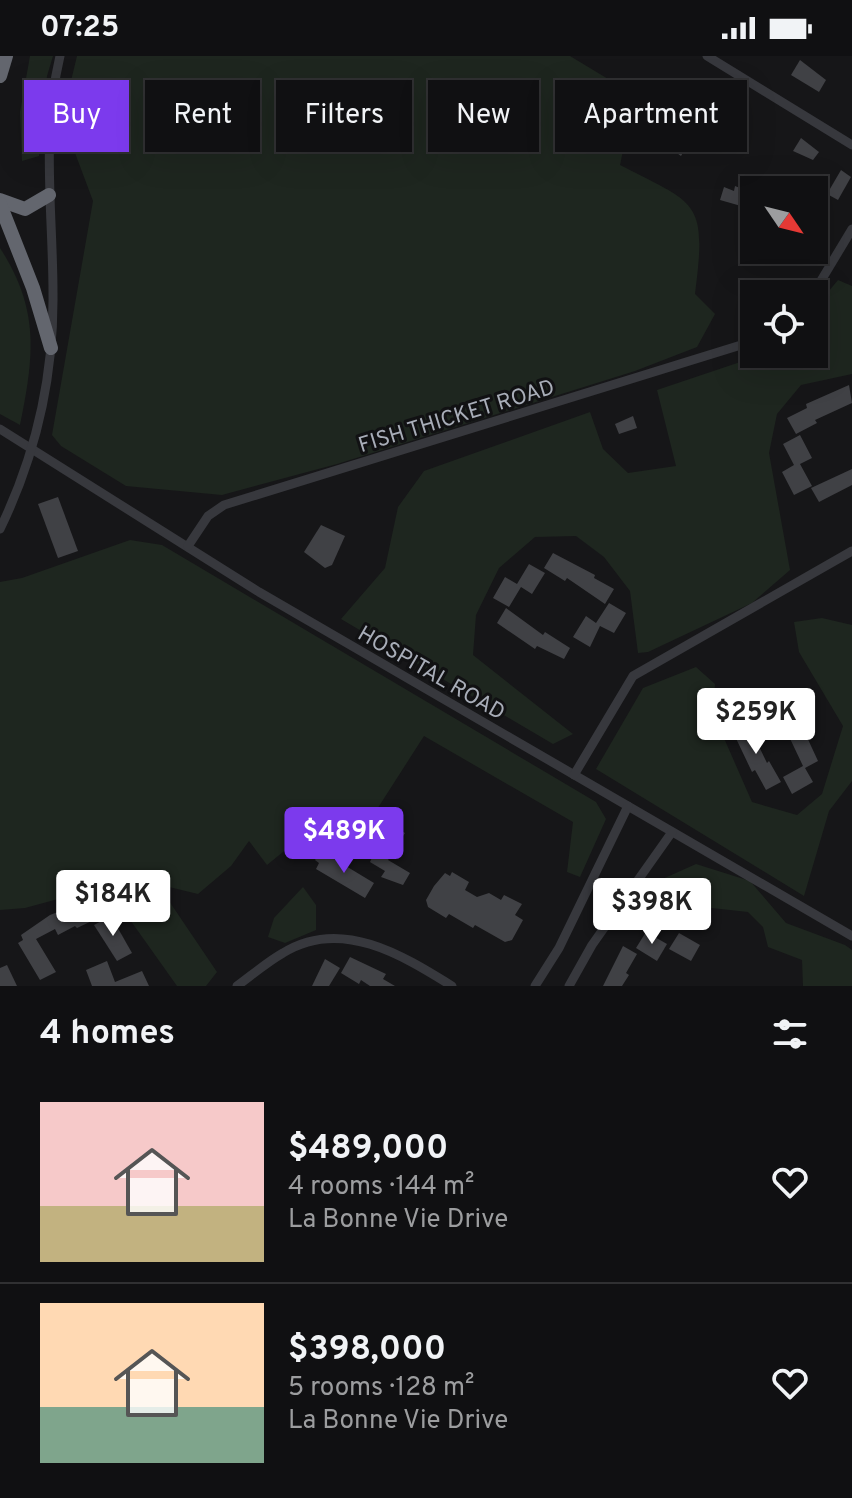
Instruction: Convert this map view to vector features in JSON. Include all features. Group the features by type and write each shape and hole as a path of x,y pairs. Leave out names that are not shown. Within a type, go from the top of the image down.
{"highway":[{"path":"0,76 2,56"},
{"path":"0,202 25,209 49,195"},
{"path":"0,202 33,288 51,348"}],"street":[{"path":"0,529 32,449 44,405 53,297 50,116 60,56"},
{"path":"707,56 852,145"},
{"path":"821,280 852,229"},
{"name":"FISH THICKET ROAD","path":"188,546 208,516 235,501 740,346"},
{"name":"HOSPITAL ROAD","path":"0,429 249,586 852,936"},
{"path":"574,775 633,676 852,551"},
{"path":"535,986 559,948 628,806"},
{"path":"569,986 592,945 672,832"},
{"path":"237,986 285,951 318,941 351,939 390,950 452,986"}],"shaded area":[{"path":"30,56 53,56 47,80 26,80"},
{"path":"77,56 570,56 610,80 555,80 555,152 623,152 620,165 666,189 691,209 697,222 699,240 695,294 715,314 697,347 635,371 337,464 222,495 126,486 61,446 52,435 93,201 75,152 129,152 129,80 71,80"},
{"path":"24,90 24,152 39,152 39,156 22,161 20,112"},
{"path":"0,248 13,271 28,313 30,355 20,425 0,414"},
{"path":"838,280 852,286 852,374 801,385 777,414 769,453 790,570 752,603 648,652 638,653 630,591 604,557 576,536 535,537 499,568 476,615 473,655 573,734 553,744 341,619 385,568 398,507 424,471 590,412 603,449 628,473 676,466 657,390 740,362 740,368 828,368 828,292"},
{"path":"130,540 162,545 596,802 606,819 580,877 567,872 573,822 424,736 365,828 316,825 267,865 249,841 231,866 198,894 165,886 169,901 217,972 206,986 177,986 106,886 25,908 0,910 0,582 22,578"},
{"path":"822,618 852,625 852,781 829,811 804,896 596,769 643,688 696,667 715,684 713,713 752,802 797,815 822,794 843,726 799,652 794,622"},
{"path":"696,864 750,881 786,923 852,950 852,986 803,986 802,960 768,947 763,927 748,912 657,902 658,881"},
{"path":"303,887 316,905 316,930 285,943 268,937 274,918"}],"building":[{"path":"800,60 826,80 819,92 791,75"},
{"path":"801,138 819,152 813,160 793,151"},
{"path":"841,170 851,177 838,200 828,192"},
{"path":"735,186 740,188 740,206 720,200 724,187 734,191"},
{"path":"849,385 852,403 815,420 817,423 796,434 787,418 807,408 806,404"},
{"path":"633,416 637,428 619,434 615,424"},
{"path":"800,435 812,458 800,464 812,486 794,495 782,472 794,465 783,444"},
{"path":"852,469 852,485 819,502 811,488"},
{"path":"58,497 78,551 58,558 38,504"},
{"path":"321,525 345,536 332,565 325,568 304,552"},
{"path":"553,553 595,575 594,578 614,589 605,604 567,578 565,581 544,568"},
{"path":"529,564 545,573 532,594 521,587 509,607 493,598 505,577 517,584"},
{"path":"609,603 626,613 614,633 600,626 590,647 573,637 586,616 596,623"},
{"path":"506,608 543,635 545,632 570,648 564,659 537,646 535,649 497,623"},
{"path":"750,694 759,710 742,720 733,703"},
{"path":"778,697 795,722 799,720 818,761 805,768 813,782 792,794 783,777 803,766 785,728 782,730 767,703"},
{"path":"747,722 767,763 769,761 781,782 766,790 755,770 752,772 732,730"},
{"path":"388,823 405,833 388,860 410,873 403,885 381,877 385,871 370,862 378,845 375,843"},
{"path":"321,851 374,883 365,898 316,869 319,863 315,860"},
{"path":"452,872 469,882 465,890 477,897 489,893 501,900 504,895 522,904 515,915 523,920 512,940 505,942 475,925 473,928 449,914 446,918 428,907 426,900 434,886 445,873 450,876"},
{"path":"88,903 96,919 58,935 55,929 36,939 56,972 40,980 18,943 23,940 21,935 50,915 68,908 70,913"},
{"path":"111,916 132,953 117,961 94,925"},
{"path":"646,932 667,944 657,961 636,948"},
{"path":"679,933 700,945 691,961 669,949"},
{"path":"623,946 637,954 626,973 629,975 622,986 603,986"},
{"path":"350,957 386,974 383,979 395,986 370,986 361,980 359,984 341,973"},
{"path":"325,959 340,968 329,986 312,986"},
{"path":"107,961 115,982 142,971 149,986 92,986 86,970"},
{"path":"7,965 17,986 0,986 0,968"}]}
